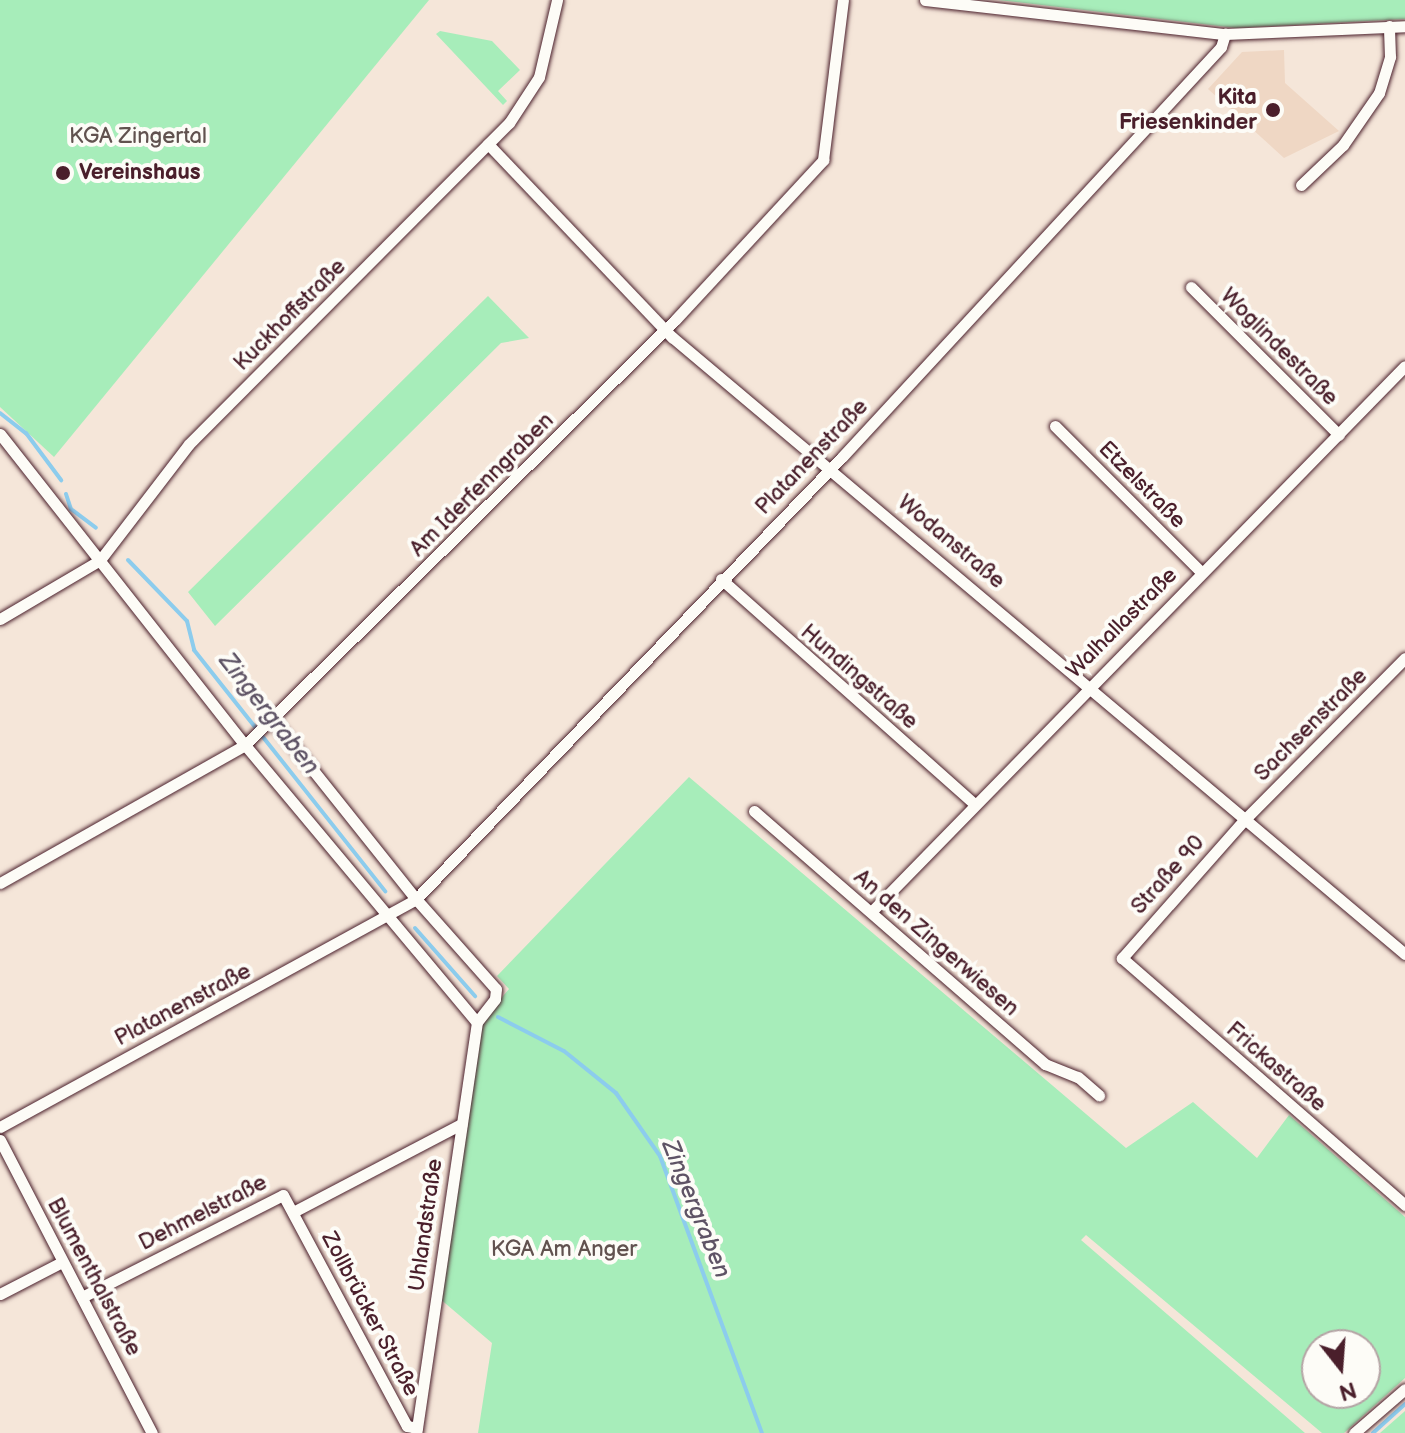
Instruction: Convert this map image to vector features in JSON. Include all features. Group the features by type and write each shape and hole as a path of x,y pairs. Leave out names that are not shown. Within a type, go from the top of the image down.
{"street":[{"name":"Kuckhoffstraße","path":"0,619 100,560 189,444 488,144 533,90 557,0"},
{"name":"Am Iderfenngraben","path":"0,883 245,745 667,329 823,160 843,0"},
{"path":"925,0 1225,34 1405,26"},
{"path":"1301,185 1343,145 1379,93 1390,57 1389,26"},
{"name":"Platanenstraße","path":"416,899 830,467 1221,47 1225,34"},
{"name":"Wodanstraße","path":"488,144 667,329 1405,954"},
{"name":"Woglindestraße","path":"1191,287 1339,435"},
{"name":"Walhallastraße","path":"872,911 1088,685 1405,366"},
{"name":"Etzelstraße","path":"1055,426 1201,572"},
{"path":"0,434 386,919 478,1020 495,999 496,989 269,724"},
{"name":"Hundingstraße","path":"721,579 973,803"},
{"name":"Sachsenstraße","path":"1245,819 1405,658"},
{"name":"An den Zingerwiesen","path":"754,811 1045,1064 1078,1077 1099,1095"},
{"name":"Straße 90","path":"1122,958 1245,819"},
{"path":"386,919 416,899"},
{"name":"Platanenstraße","path":"0,1127 386,919"},
{"name":"Frickastraße","path":"1122,958 1405,1205"},
{"name":"Uhlandstraße","path":"416,1430 478,1020"},
{"name":"Dehmelstraße","path":"82,1297 278,1194 293,1212 461,1124"},
{"name":"Blumenthalstraße","path":"0,1140 152,1433"},
{"name":"Zollbrücker Straße","path":"293,1212 407,1426 416,1430"},
{"path":"0,1294 62,1262"},
{"path":"1354,1433 1405,1389"}],"shaded area":[{"name":"Kita Friesenkinder","path":"1284,50 1285,83 1339,131 1284,158 1208,89 1242,52"}],"green space":[{"name":"KGA Zingertal","path":"0,0 429,0 54,457 0,407"},
{"path":"998,0 1405,0 1405,19 1236,28"},
{"path":"440,31 492,41 520,70 498,91 507,101 503,105 436,34"},
{"path":"488,296 529,338 501,343 215,626 188,592"},
{"name":"KGA Am Anger","path":"689,777 1126,1148 1193,1102 1257,1158 1289,1115 1405,1217 1405,1378 1381,1400 1381,1329 1301,1329 1301,1409 1371,1409 1344,1433 1322,1433 1086,1235 1081,1240 1305,1433 478,1433 492,1343 439,1298 479,1024 509,989 497,976"},
{"path":"1405,1411 1405,1433 1380,1433"}],"waterway":[{"name":"Zingergraben","path":"0,413 26,433 61,480"},
{"name":"Zingergraben","path":"66,494 71,509 96,528"},
{"name":"Zingergraben","path":"128,560 187,621 194,650 385,891"},
{"name":"Zingergraben","path":"415,928 475,996"},
{"name":"Zingergraben","path":"498,1017 564,1051 616,1093 660,1156 762,1433"},
{"path":"1373,1433 1405,1404"}],"place":[{"name":"Kita Friesenkinder","path":"1273,110"},
{"name":"Vereinshaus","path":"63,173"}]}
